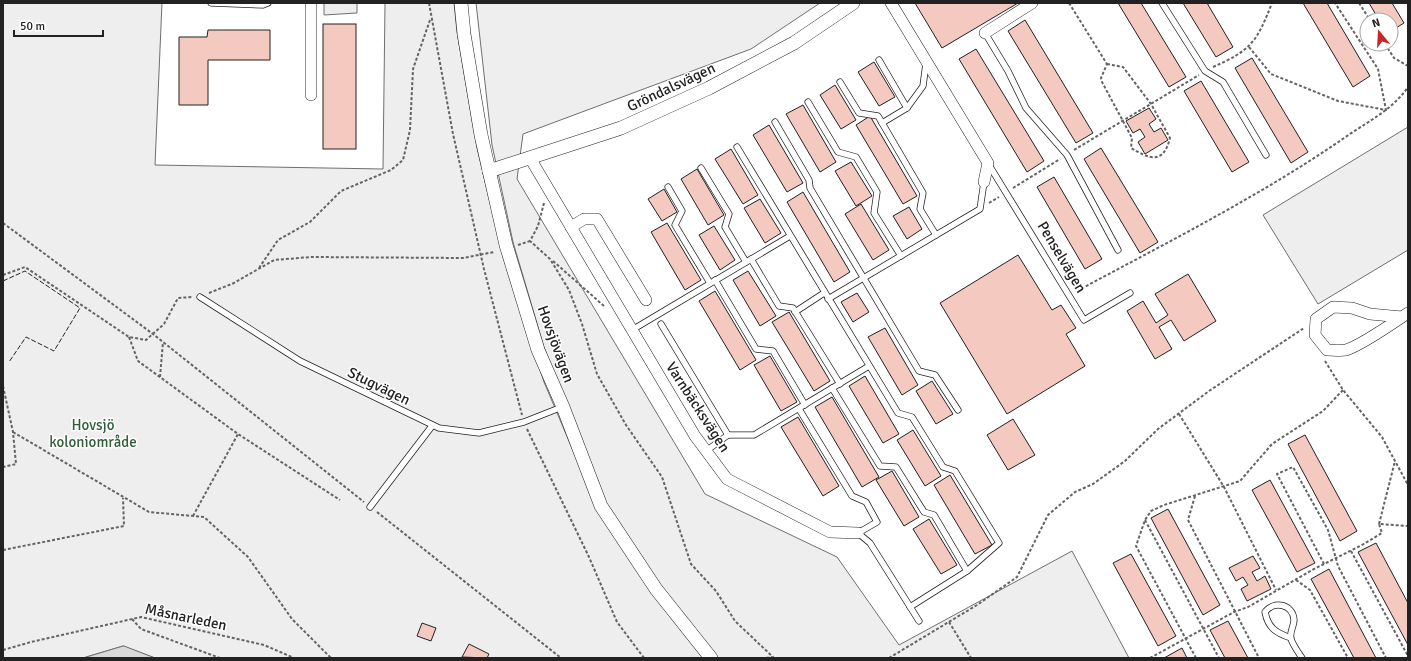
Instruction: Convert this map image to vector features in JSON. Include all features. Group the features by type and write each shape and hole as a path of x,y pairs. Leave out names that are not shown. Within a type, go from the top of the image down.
{"street":[{"path":"311,3 311,95"},
{"name":"Hovsjövägen","path":"461,3 464,34 481,135 506,245 538,350 601,506 656,589 712,658"},
{"name":"Gröndalsvägen","path":"489,171 621,128 709,88 794,43 853,3"},
{"name":"Penselvägen","path":"891,3 988,163"},
{"path":"984,33 1020,6 1032,3"},
{"name":"Varnbäcksvägen","path":"530,158 695,436 727,479 830,532 858,533"},
{"path":"984,182 988,163"},
{"path":"570,227 584,219 597,219 646,300"},
{"path":"1332,307 1352,308 1370,314 1405,315 1346,350 1327,350 1315,335 1316,319 1332,307"}],"lane":[{"path":"210,3 263,5 268,3"},
{"path":"1162,3 1205,71 1222,82 1266,155"},
{"path":"984,33 1008,71 1026,108 1067,155 1118,250"},
{"path":"879,60 907,108"},
{"path":"882,122 907,108 923,86 926,60"},
{"path":"840,82 859,113 878,116 882,122 923,193 920,209 936,235"},
{"path":"808,102 838,152 856,158 874,186 877,192 874,213 901,256"},
{"path":"774,122 809,180 810,188 919,371 935,375 958,410"},
{"path":"737,147 898,414 912,417 942,467 955,471 999,543 967,571 910,607"},
{"name":"Penselvägen","path":"988,163 1084,320 1130,293"},
{"path":"701,168 729,214 725,227 779,306 793,308 840,384"},
{"path":"828,298 980,209 984,182"},
{"path":"668,187 682,211 675,225 756,349 773,351 805,404"},
{"path":"632,330 790,236"},
{"path":"795,312 824,293"},
{"name":"Stugvägen","path":"200,297 300,361 432,426 479,432 524,422 562,407"},
{"path":"661,324 728,435"},
{"path":"706,451 728,435 754,435 869,366"},
{"path":"832,388 880,466 896,467 924,512 934,515 967,571"},
{"path":"798,409 852,496 866,502 877,522 858,533 870,543 919,621"},
{"path":"370,507 432,426"},
{"path":"1291,638 1274,632 1266,621 1265,612 1275,604 1283,604 1288,607 1294,620 1291,638 1302,658"}],"path":[{"path":"429,3 453,134 481,255 524,422 589,557 616,622 644,658"},
{"path":"1069,3 1107,64 1123,67 1151,104 1170,138 1167,150 1159,156 1148,158 1131,148 1132,138 1102,82 1101,78 1107,64"},
{"path":"980,209 1123,120 1205,71 1249,47 1260,33 1272,3"},
{"path":"1335,3 1378,69 1386,110"},
{"path":"1359,3 1365,12"},
{"path":"258,269 278,240 310,222 341,191 391,170 403,160 410,130 413,69 431,19"},
{"path":"1249,47 1271,74 1338,101 1386,110"},
{"path":"1390,52 1394,58 1408,66"},
{"path":"1068,296 1243,201 1326,151 1398,101 1408,87"},
{"path":"518,245 530,241 538,226 541,208 549,191"},
{"path":"3,223 153,334 561,658"},
{"path":"530,241 609,310"},
{"path":"3,274 25,267 129,336 146,340 164,324 178,298 200,297 234,283 274,260 311,257 463,258 494,252"},
{"path":"550,259 569,290 582,324 597,374 626,425 662,477 691,564 716,591 735,621 773,658"},
{"path":"889,658 977,605 1018,577 1048,515 1075,492 1093,484 1125,461 1158,429 1209,391 1306,327 1308,332"},
{"path":"129,336 138,361 238,434 340,500"},
{"path":"160,378 163,342"},
{"path":"1322,357 1344,390 1382,437 1408,485"},
{"path":"3,386 13,432 16,464 3,467"},
{"path":"1196,658 1136,546 1145,520 1151,512 1158,508 1240,481 1272,444 1323,411 1344,390"},
{"path":"1179,414 1224,486 1276,590"},
{"path":"13,432 149,512 204,517 248,557 292,619 330,658"},
{"path":"193,516 238,434"},
{"path":"1150,658 1204,630 1234,612 1248,607 1276,590 1382,533 1379,524 1395,460"},
{"path":"1324,564 1277,474 1293,467 1328,530 1338,566 1386,658"},
{"path":"1195,496 1188,520 1259,658"},
{"path":"3,550 124,526 123,498"},
{"path":"1145,520 1219,658"},
{"path":"1379,524 1408,526"},
{"path":"1351,551 1408,656"},
{"path":"1296,580 1310,590 1348,658"},
{"name":"Måsnarleden","path":"3,650 31,642 141,617 264,645 294,658"},
{"path":"132,618 141,629 220,658"},
{"path":"949,622 971,658"},
{"path":"766,658 773,658"}],"green space":[{"name":"Hovsjö koloniområde","path":"3,3 162,3 155,165 383,169 385,3 454,3 457,32 477,148 503,257 544,382 593,498 708,658 155,658 123,646 83,658 3,658"},
{"path":"476,3 820,3 751,49 523,134 517,179 705,494 837,557 899,645 1072,551 1129,658 714,658 659,586 601,499 544,347 513,242 492,145"},
{"path":"1408,127 1408,250 1318,304 1263,215"}],"shaded area":[{"path":"324,3 357,3 357,13 324,15"},
{"path":"123,646 155,658 83,658"}],"building":[{"path":"915,3 1018,3 942,48"},
{"path":"1118,3 1141,3 1186,77 1169,87"},
{"path":"1183,3 1207,3 1233,47 1216,57"},
{"path":"1303,3 1327,3 1370,76 1353,87"},
{"path":"1369,3 1392,3 1397,12 1374,12"},
{"path":"1399,15 1404,23 1399,26"},
{"path":"1025,20 1093,133 1076,143 1008,31"},
{"path":"323,24 356,24 356,149 323,149"},
{"path":"208,30 270,30 270,60 208,60 208,105 179,105 179,37 207,37"},
{"path":"976,49 1044,161 1027,172 959,59"},
{"path":"1252,58 1308,152 1291,163 1235,68"},
{"path":"874,62 895,97 879,106 858,72"},
{"path":"1201,81 1249,162 1232,172 1184,91"},
{"path":"835,85 856,120 841,129 820,95"},
{"path":"803,105 836,162 820,172 786,114"},
{"path":"1149,108 1156,119 1149,124 1154,132 1161,128 1168,140 1145,154 1138,142 1145,137 1140,129 1133,133 1126,121"},
{"path":"870,116 917,196 903,204 856,125"},
{"path":"769,125 803,183 787,192 753,135"},
{"path":"1101,148 1158,242 1140,253 1084,159"},
{"path":"731,149 758,195 743,204 715,159"},
{"path":"851,162 872,196 856,206 835,171"},
{"path":"697,169 724,215 708,225 681,179"},
{"path":"1054,177 1102,259 1085,269 1037,187"},
{"path":"664,189 677,212 662,221 648,199"},
{"path":"803,192 850,272 834,282 787,202"},
{"path":"760,199 781,233 765,243 744,208"},
{"path":"861,204 889,250 873,260 845,214"},
{"path":"909,207 922,229 907,239 893,216"},
{"path":"667,223 701,280 685,290 651,232"},
{"path":"714,226 735,260 720,270 699,235"},
{"path":"1018,255 1052,310 1061,305 1076,328 1066,334 1085,366 1007,414 940,303"},
{"path":"748,271 776,316 760,326 733,280"},
{"path":"1188,274 1216,321 1184,341 1171,320 1159,327 1172,349 1155,359 1127,311 1143,301 1156,323 1168,315 1155,294"},
{"path":"715,291 756,360 740,370 699,301"},
{"path":"857,293 869,312 853,322 841,302"},
{"path":"789,312 830,381 814,391 772,322"},
{"path":"885,328 918,385 902,395 868,337"},
{"path":"770,356 797,402 781,411 754,365"},
{"path":"865,376 899,434 883,443 849,386"},
{"path":"932,381 953,414 936,424 916,391"},
{"path":"832,397 879,477 862,487 815,407"},
{"path":"798,417 839,486 823,496 781,427"},
{"path":"1013,419 1035,455 1008,470 987,435"},
{"path":"913,430 941,476 925,486 897,440"},
{"path":"1305,435 1357,531 1340,541 1288,444"},
{"path":"892,471 919,517 904,526 876,480"},
{"path":"950,475 992,545 975,554 934,485"},
{"path":"1270,480 1315,563 1297,572 1252,490"},
{"path":"1168,509 1220,605 1203,615 1151,518"},
{"path":"929,519 957,565 941,574 913,529"},
{"path":"1376,543 1408,603 1408,645 1358,552"},
{"path":"1131,554 1176,636 1158,646 1113,563"},
{"path":"1253,556 1260,568 1252,572 1257,581 1265,576 1271,589 1247,601 1241,589 1248,585 1243,577 1236,581 1229,568"},
{"path":"1329,569 1376,658 1354,658 1311,579"},
{"path":"1228,621 1248,658 1225,658 1210,630"},
{"path":"422,623 436,628 431,641 417,636"},
{"path":"469,644 489,654 487,658 462,657"},
{"path":"1182,648 1187,658 1164,658"}],"fence":[{"path":"3,281 25,271 80,308 54,351 26,337 9,362"}]}
